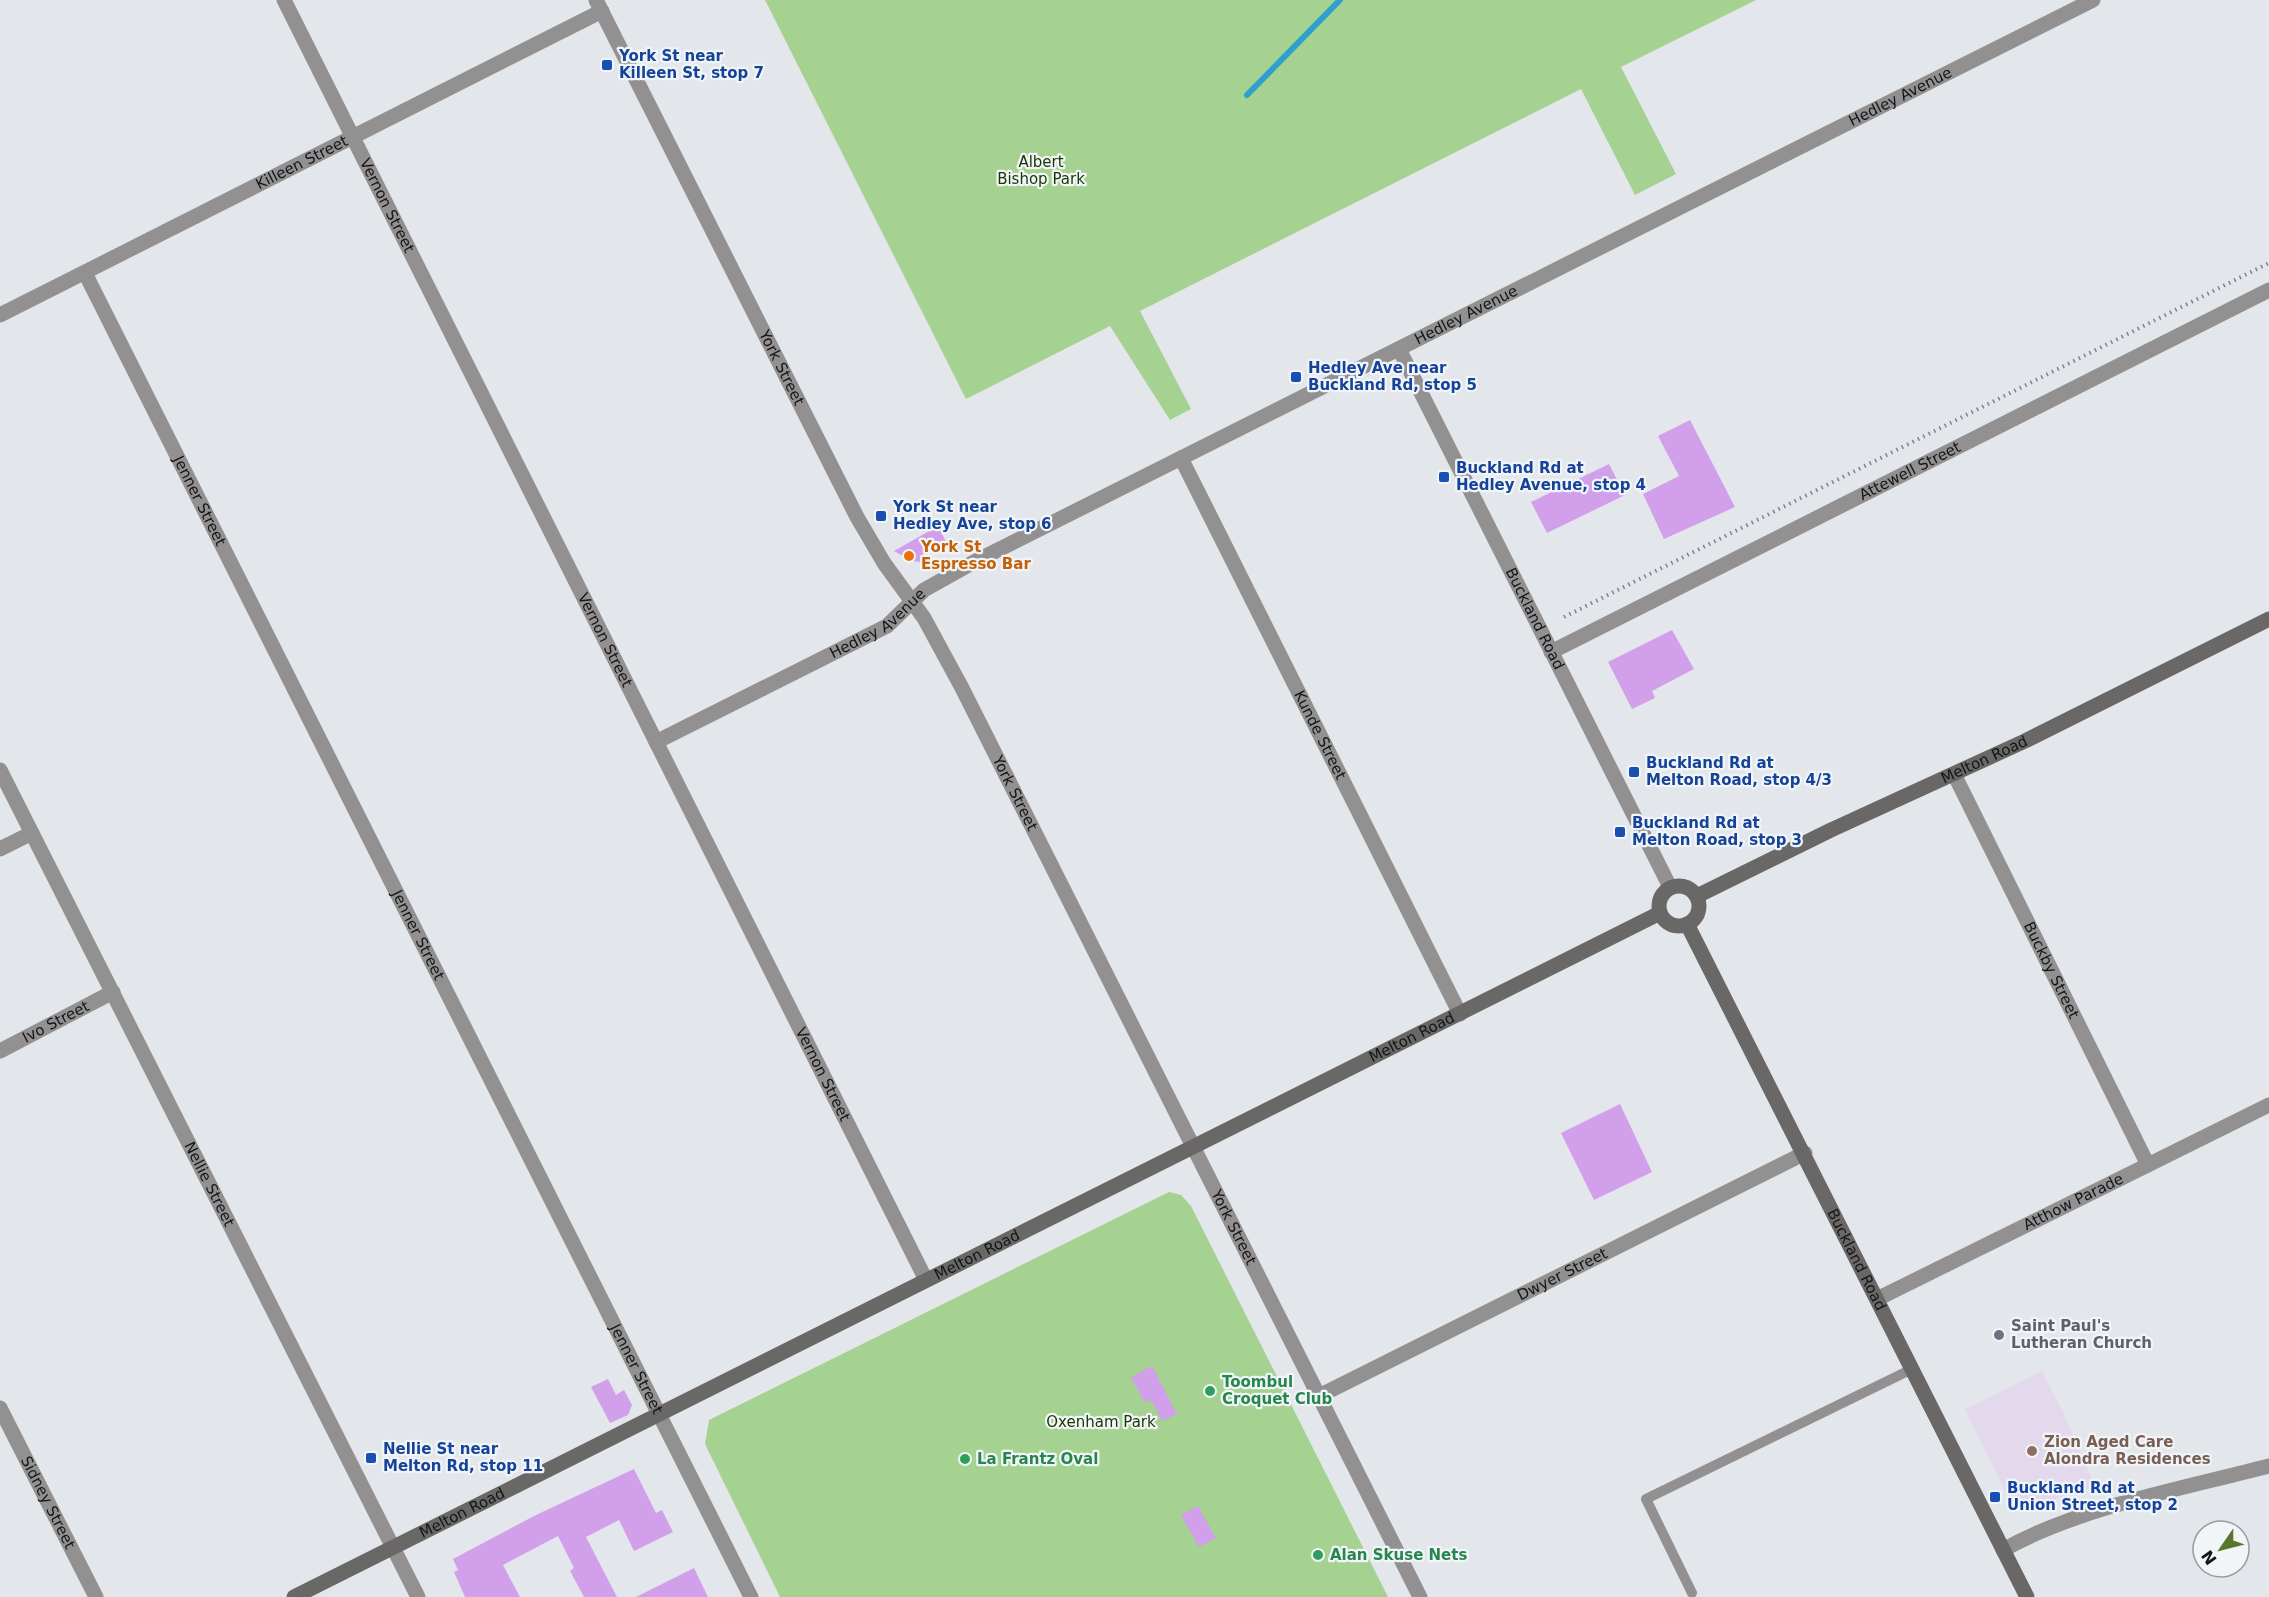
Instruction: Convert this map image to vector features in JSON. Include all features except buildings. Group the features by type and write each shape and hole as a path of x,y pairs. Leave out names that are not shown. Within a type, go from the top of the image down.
{"street":[{"name":"Vernon Street","path":"284,0 926,1281"},
{"name":"Hedley Avenue","path":"656,742 880,630 924,590 974,562 2093,0"},
{"name":"Killeen Street","path":"0,315 352,137 599,6"},
{"name":"York Street","path":"599,6 857,517 884,563 912,601 962,688 1420,1597"},
{"name":"Jenner Street","path":"85,273 751,1597"},
{"name":"Attewell Street","path":"1551,652 2269,290"},
{"name":"Buckland Road","path":"1399,349 1670,887"},
{"name":"Kunde Street","path":"1181,458 1460,1014"},
{"name":"Melton Road","path":"1697,896 1831,830 1954,774 2269,619"},
{"name":"Nellie Street","path":"0,770 418,1597"},
{"name":"Buckby Street","path":"1954,774 2148,1165"},
{"path":"0,849 32,833"},
{"path":"1670,887 1688,888 1697,896 1699,909 1688,924 1674,926 1668,923 1660,913 1659,901 1670,887"},
{"name":"Melton Road","path":"294,1597 1660,913"},
{"name":"Buckland Road","path":"1688,924 2027,1597"},
{"name":"Ivo Street","path":"0,1051 113,992"},
{"name":"Atthow Parade","path":"1877,1299 2269,1105"},
{"name":"Dwyer Street","path":"1319,1396 1804,1153"},
{"name":"Sidney Street","path":"0,1408 96,1597"},
{"path":"2003,1550 2033,1534 2098,1511 2269,1466"}],"lane":[{"path":"1692,1593 1646,1499 1912,1369"}],"path":[{"path":"1564,617 2269,263"}],"shaded area":[{"name":"Zion Aged Care Alondra Residences","path":"2042,1371 2064,1414 2095,1487 2030,1506 2019,1504 2007,1495 1965,1409"}],"green space":[{"name":"Albert Bishop Park","path":"765,0 1756,0 1621,67 1676,174 1635,195 1581,89 1140,311 1191,409 1170,420 1110,326 966,399"},
{"name":"Oxenham Park","path":"1169,1192 1181,1195 1191,1206 1388,1597 780,1597 705,1444 709,1420"}],"waterway":[{"path":"1247,95 1340,0"}],"place":[{"name":"York St near Killeen St, stop 7","path":"607,65"},
{"name":"Hedley Ave near Buckland Rd, stop 5","path":"1296,377"},
{"name":"Buckland Rd at Hedley Avenue, stop 4","path":"1444,477"},
{"name":"York St near Hedley Ave, stop 6","path":"881,516"},
{"name":"York St Espresso Bar","path":"909,556"},
{"name":"Buckland Rd at Melton Road, stop 4/3","path":"1634,772"},
{"name":"Buckland Rd at Melton Road, stop 3","path":"1620,832"},
{"name":"Saint Paul's Lutheran Church","path":"1999,1335"},
{"name":"Toombul Croquet Club","path":"1210,1391"},
{"name":"Zion Aged Care Alondra Residences","path":"2032,1451"},
{"name":"Nellie St near Melton Rd, stop 11","path":"371,1458"},
{"name":"La Frantz Oval","path":"965,1459"},
{"name":"Buckland Rd at Union Street, stop 2","path":"1995,1497"},
{"name":"Alan Skuse Nets","path":"1318,1555"}]}
